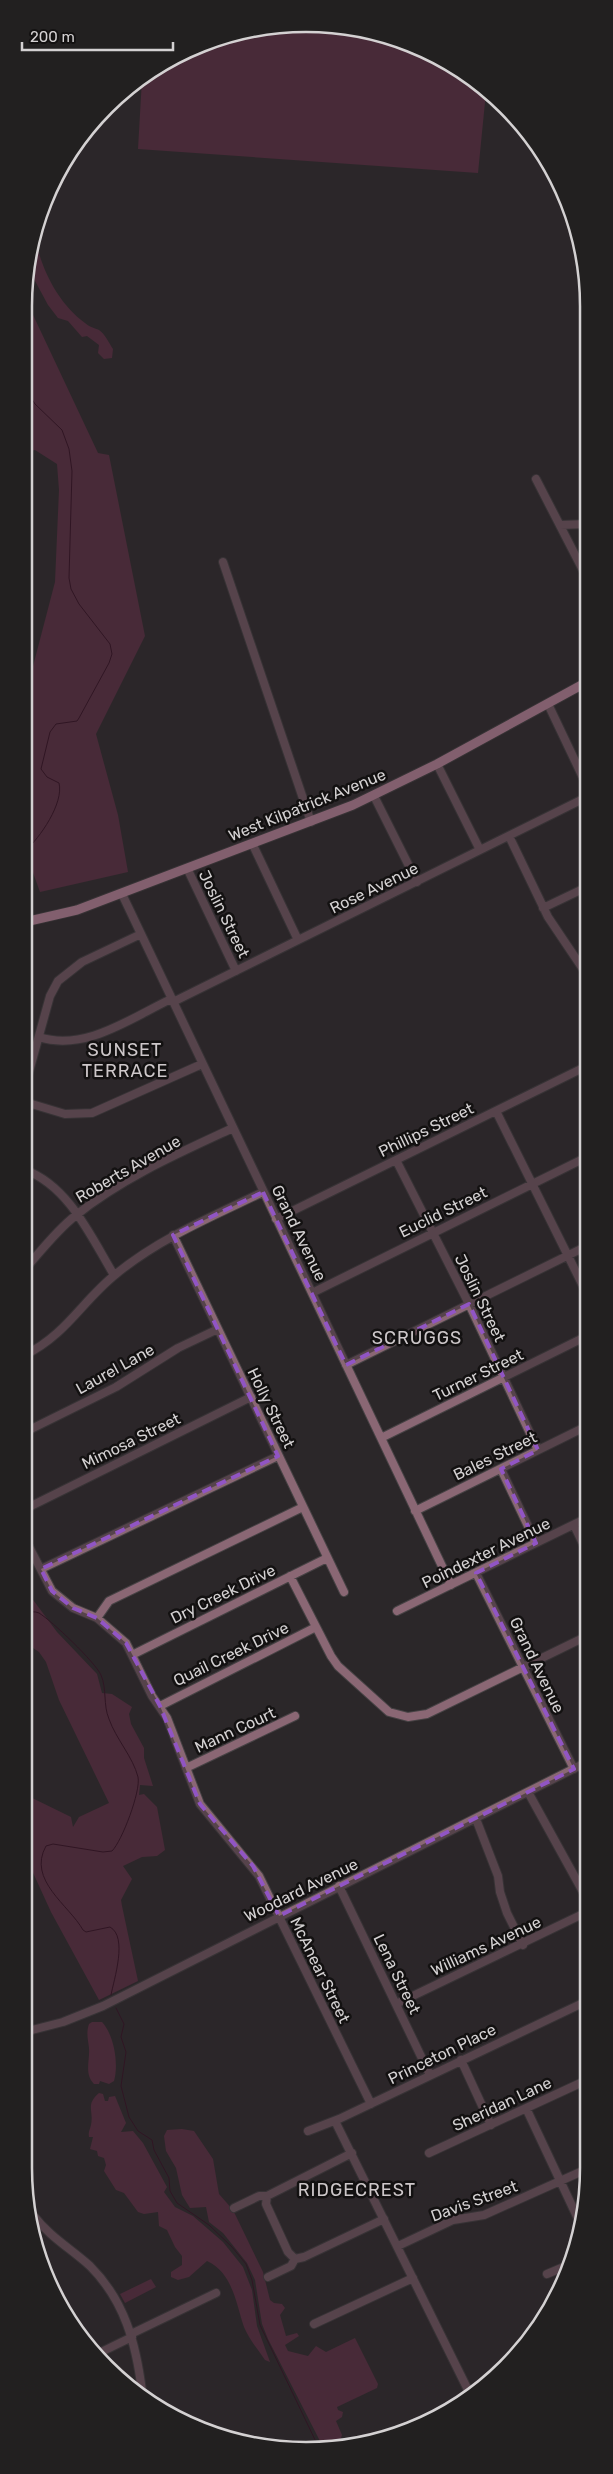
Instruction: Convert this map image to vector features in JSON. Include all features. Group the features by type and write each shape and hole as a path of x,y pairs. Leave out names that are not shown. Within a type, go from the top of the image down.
{"main road":[{"name":"West Kilpatrick Avenue","path":"32,920 77,910 122,894 374,796 580,686"}],"street":[{"path":"536,479 580,564"},
{"path":"560,525 580,524"},
{"path":"223,562 311,822"},
{"path":"548,704 580,771"},
{"path":"437,764 480,850"},
{"path":"374,796 417,882"},
{"name":"Rose Avenue","path":"39,1037 62,1042 82,1041 236,971 580,800"},
{"path":"509,836 543,908 580,964"},
{"path":"252,844 298,940"},
{"name":"Joslin Street","path":"187,868 236,971"},
{"path":"543,908 580,890"},
{"name":"Grand Avenue","path":"122,894 450,1585"},
{"path":"32,1062 50,996 65,974 82,962 141,934"},
{"path":"32,1104 65,1114 92,1113 202,1064"},
{"name":"Phillips Street","path":"276,1219 580,1069"},
{"path":"496,1111 580,1280"},
{"name":"Roberts Avenue","path":"32,1262 76,1215 162,1162 233,1128"},
{"name":"Joslin Street","path":"396,1160 469,1304 538,1450"},
{"name":"Euclid Street","path":"312,1293 580,1160"},
{"path":"32,1174 55,1188 76,1215 114,1275"},
{"path":"32,1351 57,1335 114,1275 173,1235 264,1192"},
{"name":"Holly Street","path":"173,1235 344,1592"},
{"path":"346,1365 580,1249"},
{"name":"Laurel Lane","path":"32,1429 116,1387 178,1348 218,1329"},
{"name":"Turner Street","path":"380,1438 580,1339"},
{"name":"Mimosa Street","path":"32,1506 250,1397"},
{"name":"Bales Street","path":"415,1511 580,1429"},
{"path":"41,1569 278,1456"},
{"path":"500,1469 536,1543"},
{"path":"98,1618 109,1601 303,1507"},
{"name":"Poindexter Avenue","path":"397,1612 580,1522"},
{"path":"574,1525 580,1537"},
{"name":"McAnear Street","path":"32,1553 52,1591 73,1608 98,1618 126,1644 170,1725 200,1804 253,1866 371,2104"},
{"name":"Dry Creek Drive","path":"132,1655 327,1558"},
{"name":"Grand Avenue","path":"476,1572 574,1769"},
{"path":"290,1576 334,1662 382,1707 398,1716 427,1714 580,1640"},
{"name":"Quail Creek Drive","path":"160,1706 316,1627"},
{"name":"Mann Court","path":"186,1768 295,1716"},
{"name":"Woodard Avenue","path":"32,2030 63,2022 103,2006 580,1766"},
{"path":"528,1792 580,1886"},
{"path":"476,1819 498,1876 500,1892 507,1913 523,1945"},
{"name":"Lena Street","path":"339,1886 430,2074"},
{"name":"Williams Avenue","path":"396,2004 523,1945 580,1916"},
{"name":"Princeton Place","path":"308,2131 371,2104 580,2003"},
{"path":"461,2060 491,2125"},
{"name":"Sheridan Lane","path":"430,2153 580,2083"},
{"path":"526,2108 576,2215"},
{"path":"335,2120 468,2389"},
{"path":"234,2208 259,2196 267,2196 352,2153"},
{"name":"Davis Street","path":"398,2246 453,2220 484,2215 580,2172"},
{"path":"267,2196 266,2204 288,2252 295,2259"},
{"path":"295,2259 304,2258 384,2219"},
{"path":"38,2221 53,2238 85,2262 103,2281 120,2307 132,2335 141,2386"},
{"path":"268,2277 291,2266 295,2259"},
{"path":"547,2274 562,2268"},
{"path":"314,2324 413,2278"},
{"path":"103,2351 216,2293"}],"highlighted area":[{"path":"263,1192 346,1365 469,1304 538,1450 501,1469 536,1543 476,1573 574,1769 279,1916 253,1866 200,1804 160,1706 126,1643 97,1618 73,1608 52,1591 41,1569 278,1456 173,1235"}],"shaded area":[{"path":"306,32 324,33 360,38 395,47 444,69 485,99 478,173 138,149 141,88 170,69 202,53 236,42 271,35"},
{"path":"39,250 47,275 60,297 76,315 103,334 113,349 112,358 104,359 98,353 99,345 87,336 82,337 68,321 58,318 48,305 34,279"},
{"path":"32,313 98,453 109,455 145,636 96,734 118,815 128,872 40,892 32,870 32,670 55,582 59,490 57,464 35,450 32,451"},
{"path":"32,1598 57,1632 97,1674 102,1693 112,1694 132,1707 129,1714 131,1724 144,1748 144,1758 153,1786 140,1785 139,1795 144,1794 157,1807 165,1850 157,1856 142,1857 123,1866 132,1879 121,1900 138,1981 99,2000 51,1912 32,1870 32,1798 71,1817 73,1827 79,1817 109,1803 59,1700 46,1662 39,1652 32,1647"},
{"path":"92,2022 102,2022 110,2034 116,2066 114,2081 109,2084 100,2081 99,2084 94,2084 89,2076 87,2033 89,2024"},
{"path":"99,2093 103,2094 105,2101 108,2101 109,2097 115,2096 126,2123 121,2132 133,2131 143,2143 167,2187 164,2192 175,2207 193,2216 223,2242 243,2267 252,2290 257,2326 270,2362 265,2360 248,2336 228,2281 216,2266 207,2261 189,2277 178,2280 171,2277 171,2272 182,2265 182,2256 175,2247 167,2230 159,2226 158,2212 144,2214 138,2212 124,2193 116,2190 104,2171 106,2165 104,2158 98,2156 97,2151 90,2149 93,2137 89,2137 92,2120 91,2104"},
{"path":"182,2129 194,2131 213,2159 219,2194 233,2210 263,2272 270,2300 274,2303 282,2304 285,2308 280,2315 286,2336 297,2333 299,2336 285,2345 288,2351 308,2356 316,2346 326,2352 355,2338 378,2384 377,2388 337,2407 338,2410 343,2412 342,2417 336,2421 342,2435 340,2439 320,2441 268,2339 262,2324 255,2280 247,2263 223,2233 209,2222 206,2207 190,2208 182,2195 176,2168 166,2151 164,2136 167,2130"},
{"path":"151,2279 156,2287 125,2303 120,2294"}],"waterway":[{"path":"32,399 62,430 69,449 72,471 69,578 71,589 79,604 110,644 112,654 109,663 77,721 56,724 50,732 41,769 47,777 59,783 60,791 50,820 32,844"},
{"path":"32,1612 37,1612 45,1617 73,1642 101,1675 109,1719 138,1777 137,1793 130,1815 121,1837 112,1851 103,1852 53,1844 46,1846 42,1858 42,1870 46,1881 83,1930 86,1932 110,1927 115,1932 119,1949 111,1995"},
{"path":"116,2008 124,2024 121,2037 126,2052 121,2086 129,2117 138,2131 152,2140 154,2150 169,2178 170,2191 177,2203 209,2225 232,2247 246,2264 252,2280 260,2325 316,2441"}],"district":[{"name":"SUNSET TERRACE","path":"125,1060"},
{"name":"SCRUGGS","path":"417,1338"},
{"name":"RIDGECREST","path":"357,2190"}]}
